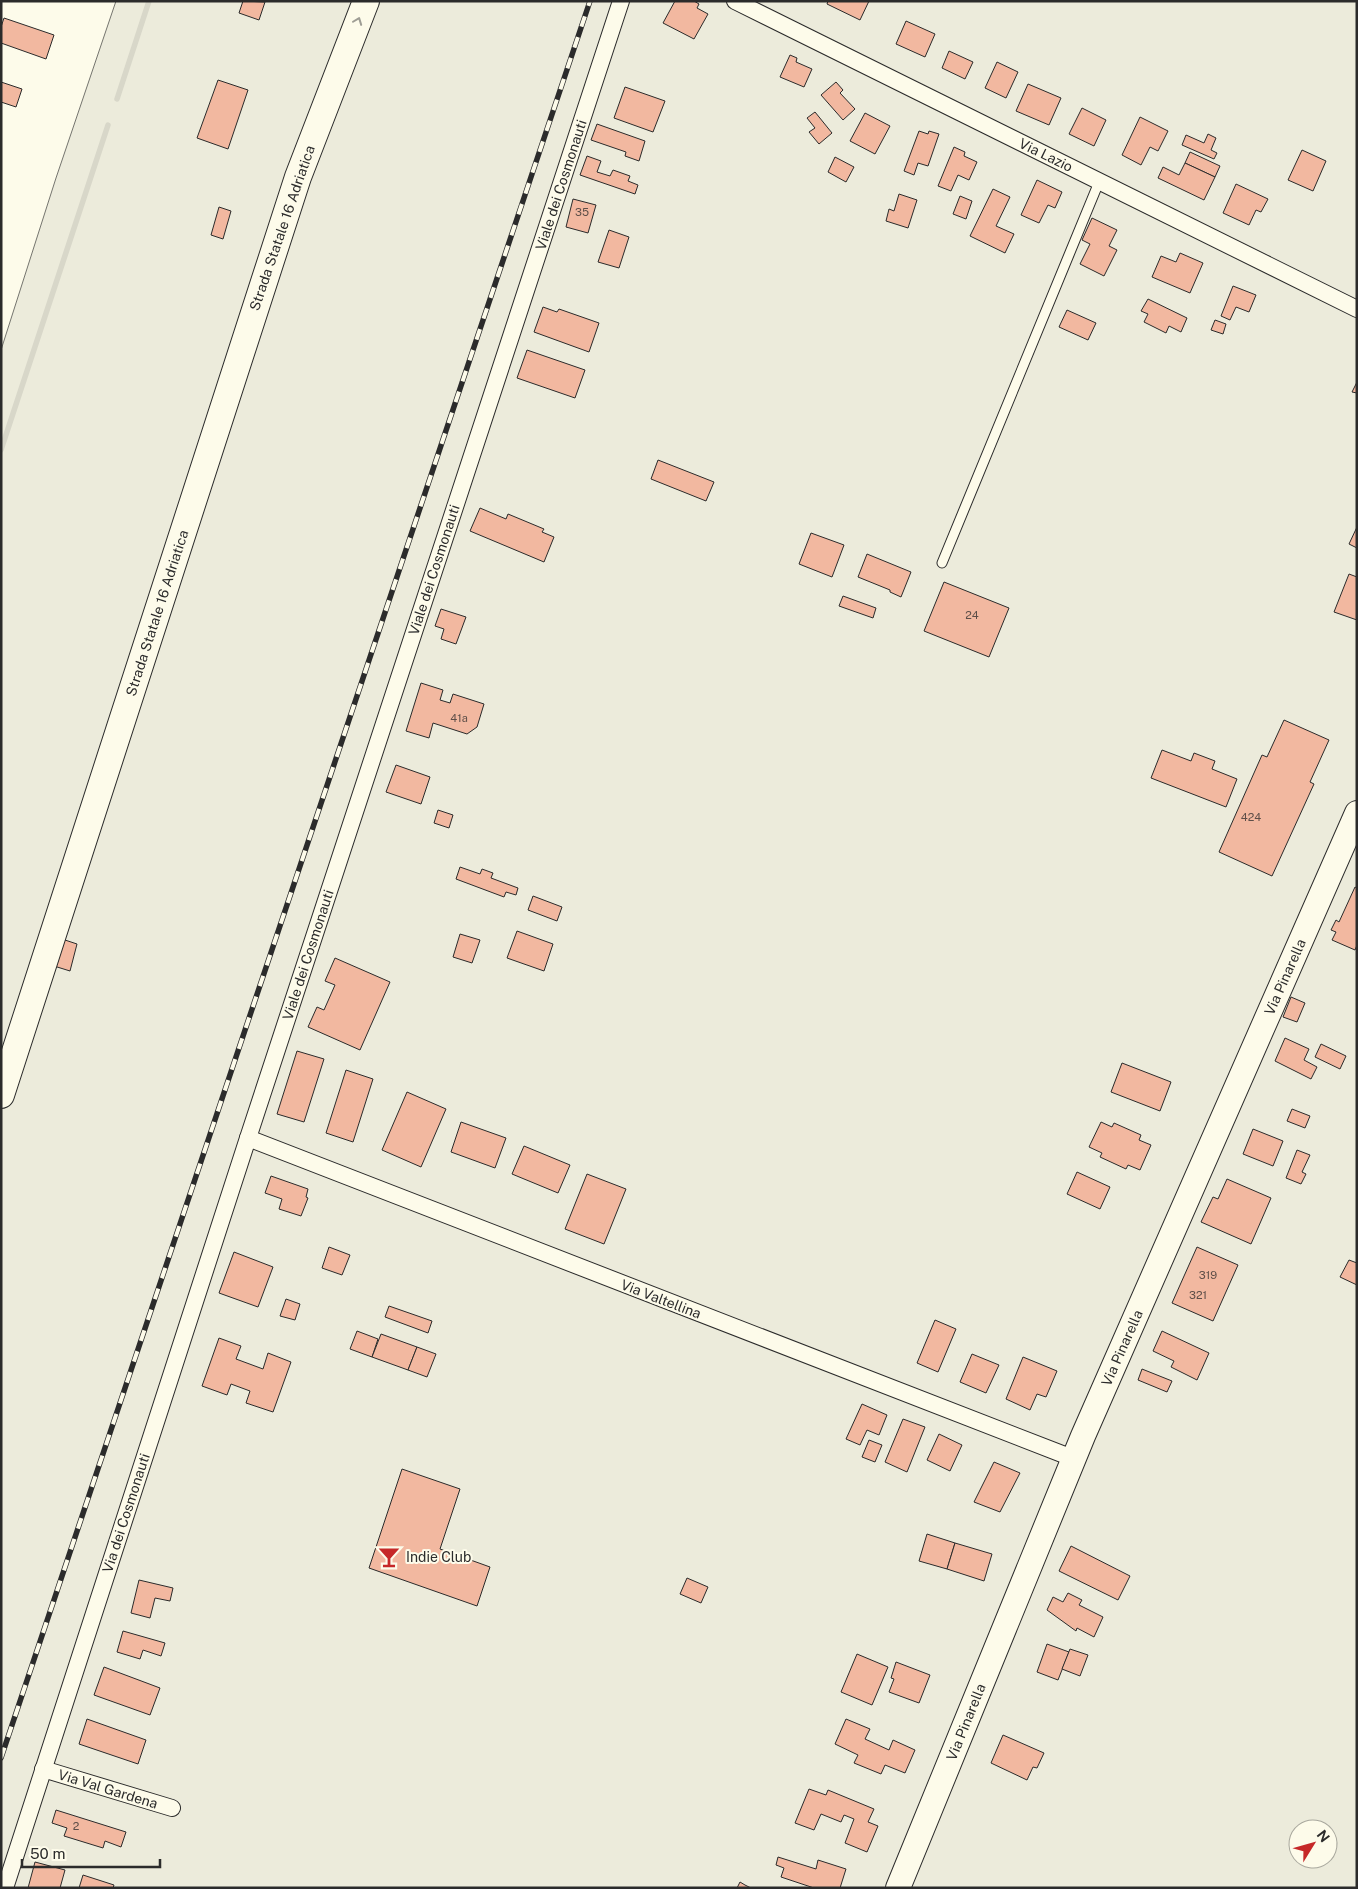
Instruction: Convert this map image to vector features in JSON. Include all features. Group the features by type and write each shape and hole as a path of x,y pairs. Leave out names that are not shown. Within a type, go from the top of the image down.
{"main road":[{"name":"Strada Statale 16 Adriatica","path":"315,132 339,23 346,1"},
{"name":"Strada Statale 16 Adriatica","path":"1,1095 298,177 366,1"}],"street":[{"name":"Viale dei Cosmonauti","path":"248,1138 621,1"},
{"name":"Via Lazio","path":"735,1 1357,309"},
{"name":"Via Pinarella","path":"898,1888 1075,1459 1354,827"},
{"name":"Via Valtellina","path":"248,1138 1075,1459"},
{"name":"Via dei Cosmonauti","path":"5,1888 248,1138"},
{"name":"Via Val Gardena","path":"43,1769 172,1808"}],"lane":[{"path":"942,562 1099,182"}],"shaded area":[{"path":"116,1 1357,1 1357,1888 1,1888 1,350 56,178"}],"building":[{"path":"243,1 265,2 259,20 239,13"},
{"path":"675,1 694,1 699,4 697,8 708,14 694,39 663,23"},
{"path":"828,1 869,1 860,20 827,4"},
{"path":"4,18 54,35 46,59 1,43 1,27"},
{"path":"906,21 935,34 925,57 896,44"},
{"path":"949,51 973,62 965,79 942,68"},
{"path":"790,55 797,58 796,62 812,69 804,87 780,77"},
{"path":"997,62 1018,72 1006,98 985,88"},
{"path":"218,80 248,90 228,149 197,138"},
{"path":"1,82 22,89 16,107 1,102"},
{"path":"836,82 843,90 840,93 855,109 843,120 821,95"},
{"path":"1028,84 1061,98 1049,125 1016,111"},
{"path":"625,87 665,101 653,132 614,118"},
{"path":"1082,108 1106,120 1094,146 1069,134"},
{"path":"815,112 832,133 819,144 809,132 815,128 807,118"},
{"path":"865,113 890,126 875,154 850,141"},
{"path":"1140,117 1168,131 1158,151 1150,147 1141,165 1122,155"},
{"path":"597,124 645,141 639,161 625,156 626,152 591,140"},
{"path":"919,131 928,134 929,131 939,134 928,166 918,163 914,175 904,171"},
{"path":"1208,134 1216,138 1211,150 1217,153 1214,159 1182,145 1186,135 1204,143"},
{"path":"954,147 965,152 964,156 977,162 969,180 958,175 951,191 938,186"},
{"path":"1302,150 1326,161 1313,191 1288,180"},
{"path":"1190,152 1220,166 1215,177 1185,163"},
{"path":"587,156 601,161 597,172 610,176 613,170 630,176 628,181 638,185 635,194 580,175"},
{"path":"835,157 854,167 846,182 828,172"},
{"path":"1185,163 1215,177 1204,200 1158,178 1163,167 1179,175"},
{"path":"1037,180 1062,192 1055,208 1048,205 1039,223 1021,215"},
{"path":"1236,184 1268,199 1261,212 1256,210 1249,225 1223,213"},
{"path":"993,189 1010,197 996,226 1014,234 1005,253 970,236"},
{"path":"899,194 917,200 908,228 886,221 889,209 894,211"},
{"path":"960,196 972,201 966,219 953,214"},
{"path":"573,199 596,205 588,233 566,227"},
{"path":"219,207 231,211 223,239 211,235"},
{"path":"1092,218 1117,230 1109,246 1117,250 1104,276 1080,264 1090,244 1082,240"},
{"path":"609,230 629,237 619,268 598,262"},
{"path":"1180,253 1203,263 1190,293 1152,277 1161,256 1176,262"},
{"path":"1233,286 1256,295 1249,312 1236,307 1230,320 1221,316"},
{"path":"1148,299 1187,318 1181,332 1169,326 1166,333 1144,322 1148,314 1141,311"},
{"path":"543,307 557,312 559,309 599,323 589,352 534,332"},
{"path":"1067,310 1096,323 1088,340 1059,327"},
{"path":"1215,320 1226,324 1223,334 1211,330"},
{"path":"527,350 585,370 575,398 517,378"},
{"path":"1357,382 1357,393 1352,392"},
{"path":"658,460 714,482 706,501 651,479"},
{"path":"480,508 506,519 508,514 544,529 542,532 554,537 544,562 470,531"},
{"path":"1357,527 1357,548 1349,544"},
{"path":"811,533 844,545 832,577 799,564"},
{"path":"867,554 911,572 901,597 890,592 890,590 858,577"},
{"path":"1349,574 1357,577 1357,620 1334,612"},
{"path":"944,582 1009,608 989,657 924,631"},
{"path":"843,596 876,608 873,618 839,606"},
{"path":"441,609 466,617 456,644 441,639 444,629 435,626"},
{"path":"421,683 443,690 440,700 450,703 453,694 484,704 477,727 467,734 433,723 429,738 406,731"},
{"path":"1284,720 1329,740 1310,782 1314,784 1272,876 1219,852 1262,755 1267,757"},
{"path":"1162,750 1191,761 1194,753 1215,761 1212,769 1237,779 1226,807 1151,778"},
{"path":"396,765 430,777 421,804 386,792"},
{"path":"438,810 453,815 449,828 434,823"},
{"path":"460,867 480,874 482,869 493,873 491,878 518,888 516,895 506,892 504,897 456,879"},
{"path":"1355,887 1357,888 1357,945 1355,950 1332,940 1336,932 1331,930 1336,920 1339,922"},
{"path":"533,896 562,907 557,921 528,910"},
{"path":"517,931 553,944 544,971 507,958"},
{"path":"460,934 480,940 472,963 453,957"},
{"path":"62,939 77,944 70,971 54,966"},
{"path":"335,958 390,982 360,1050 308,1027 317,1007 324,1010 335,985 325,981"},
{"path":"1291,997 1305,1003 1297,1022 1283,1017"},
{"path":"1285,1038 1309,1049 1304,1060 1317,1067 1311,1079 1275,1061"},
{"path":"1321,1044 1346,1056 1340,1069 1315,1057"},
{"path":"297,1051 324,1059 304,1122 277,1114"},
{"path":"1122,1063 1171,1082 1160,1111 1111,1092"},
{"path":"346,1070 373,1079 353,1142 326,1133"},
{"path":"407,1092 446,1109 421,1167 382,1150"},
{"path":"1292,1109 1310,1116 1305,1128 1287,1121"},
{"path":"461,1122 506,1138 495,1168 451,1152"},
{"path":"1101,1122 1112,1127 1114,1123 1141,1135 1139,1140 1151,1145 1140,1170 1128,1165 1126,1169 1100,1157 1102,1153 1089,1147"},
{"path":"1253,1129 1283,1141 1273,1166 1243,1154"},
{"path":"524,1146 570,1165 558,1193 512,1174"},
{"path":"1297,1150 1310,1155 1302,1172 1306,1174 1301,1184 1286,1178"},
{"path":"1077,1172 1110,1187 1100,1209 1067,1194"},
{"path":"587,1174 626,1189 604,1244 565,1229"},
{"path":"271,1176 308,1189 306,1197 308,1198 301,1216 279,1209 282,1199 265,1193"},
{"path":"1227,1179 1271,1198 1251,1244 1201,1222 1213,1197 1218,1199"},
{"path":"329,1247 350,1255 342,1275 322,1268"},
{"path":"1197,1247 1238,1265 1213,1321 1172,1303"},
{"path":"234,1252 273,1267 258,1307 219,1293"},
{"path":"1349,1260 1357,1263 1357,1285 1340,1277"},
{"path":"286,1299 300,1304 295,1320 280,1316"},
{"path":"389,1306 432,1321 428,1333 385,1317"},
{"path":"935,1320 956,1329 938,1372 917,1363"},
{"path":"357,1331 378,1339 372,1357 350,1349"},
{"path":"1162,1331 1209,1353 1197,1380 1171,1367 1174,1361 1153,1351"},
{"path":"381,1334 417,1347 408,1370 372,1357"},
{"path":"219,1338 241,1346 236,1359 263,1369 268,1353 291,1362 273,1412 246,1403 250,1391 231,1384 227,1395 202,1386"},
{"path":"417,1347 436,1354 427,1377 408,1370"},
{"path":"972,1354 999,1365 986,1393 960,1382"},
{"path":"1023,1357 1057,1371 1046,1397 1037,1394 1030,1410 1006,1399"},
{"path":"1142,1369 1172,1381 1167,1392 1138,1380"},
{"path":"862,1404 887,1415 879,1435 867,1430 860,1445 846,1439"},
{"path":"903,1419 925,1427 907,1472 885,1462"},
{"path":"939,1434 962,1445 950,1471 927,1460"},
{"path":"869,1440 882,1445 875,1462 862,1457"},
{"path":"994,1462 1020,1473 1000,1512 974,1502"},
{"path":"402,1469 460,1489 440,1549 490,1567 477,1606 369,1568"},
{"path":"927,1534 955,1543 947,1569 919,1561"},
{"path":"955,1543 992,1554 984,1581 947,1569"},
{"path":"1071,1546 1130,1576 1118,1600 1059,1571"},
{"path":"687,1578 708,1587 701,1603 680,1594"},
{"path":"139,1580 173,1588 170,1601 155,1598 150,1618 131,1613"},
{"path":"1068,1593 1082,1600 1079,1605 1103,1617 1094,1637 1077,1628 1076,1631 1047,1610 1053,1597 1063,1602"},
{"path":"123,1631 165,1643 161,1656 143,1650 140,1659 117,1652"},
{"path":"1047,1644 1069,1652 1058,1680 1037,1672"},
{"path":"1070,1649 1088,1655 1080,1676 1062,1669"},
{"path":"857,1654 888,1667 872,1705 841,1692"},
{"path":"896,1662 930,1675 919,1703 889,1692 894,1679 891,1678"},
{"path":"104,1667 160,1688 150,1715 94,1695"},
{"path":"87,1719 146,1740 138,1764 79,1744"},
{"path":"846,1719 870,1729 865,1739 889,1750 893,1740 915,1750 905,1773 885,1765 881,1774 854,1763 858,1755 835,1744"},
{"path":"1003,1735 1044,1753 1037,1768 1033,1767 1027,1780 991,1763"},
{"path":"809,1789 826,1795 828,1790 874,1809 868,1822 878,1826 867,1852 845,1843 854,1819 844,1815 841,1822 821,1814 814,1830 795,1823"},
{"path":"56,1810 126,1832 121,1847 105,1841 103,1848 64,1836 67,1828 52,1823"},
{"path":"778,1857 816,1869 818,1860 846,1869 840,1888 814,1888 781,1877 784,1868 776,1865"},
{"path":"35,1862 65,1870 60,1888 28,1888"},
{"path":"83,1875 114,1885 113,1888 79,1888"},
{"path":"740,1882 745,1885 751,1888 737,1888"}],"waterway":[{"path":"117,99 149,1"},
{"path":"1,450 108,125"}],"railway":[{"path":"1,1758 590,1"}],"place":[{"name":"Indie Club","path":"389,1557"}]}
